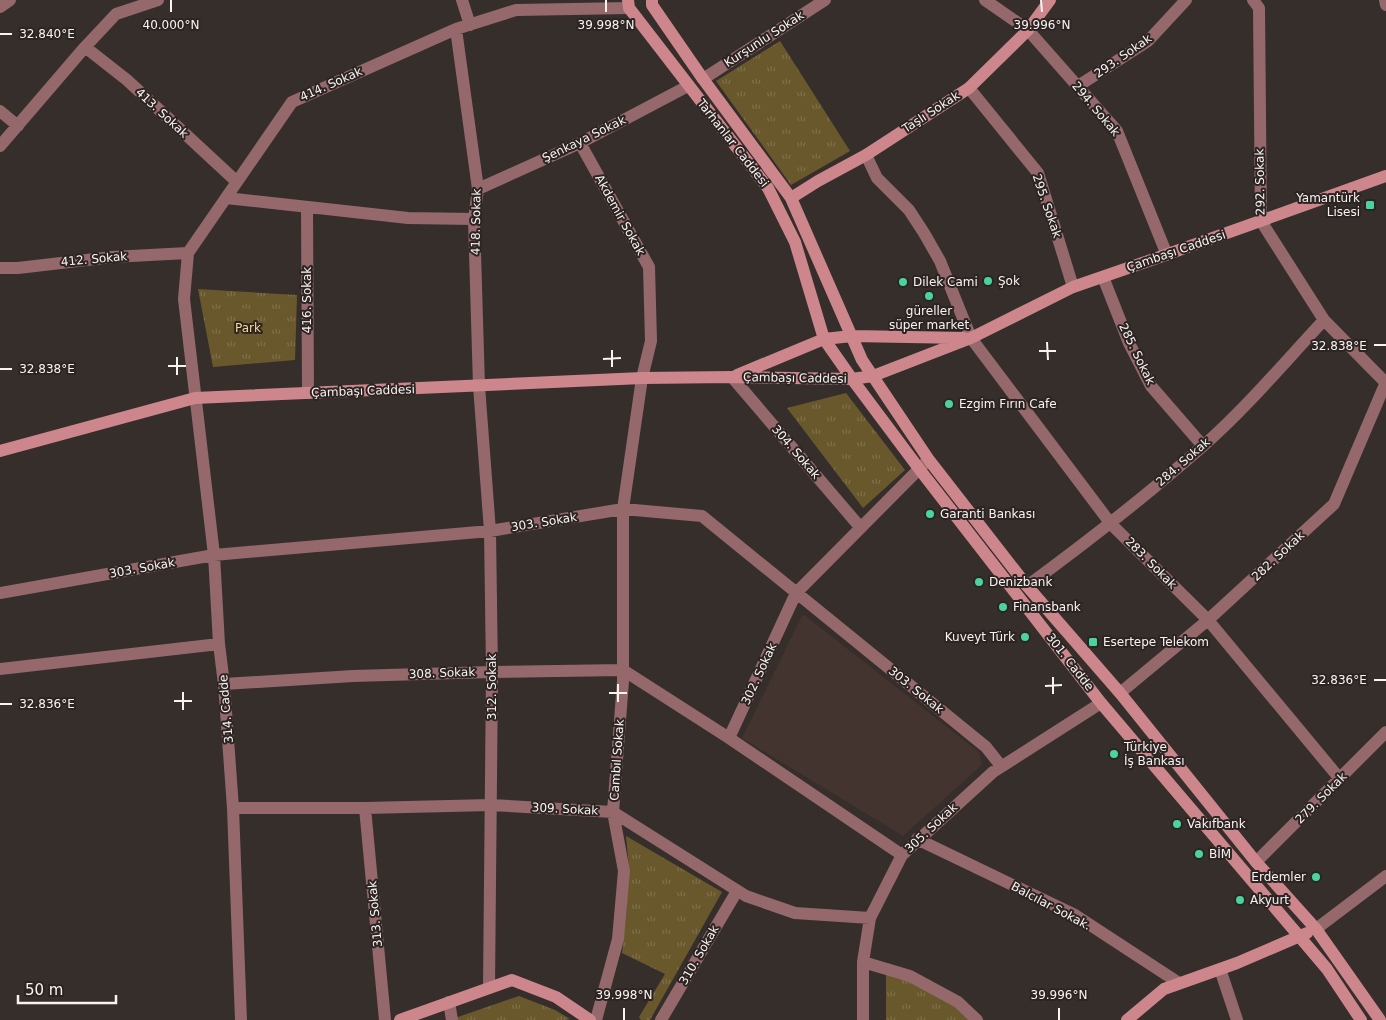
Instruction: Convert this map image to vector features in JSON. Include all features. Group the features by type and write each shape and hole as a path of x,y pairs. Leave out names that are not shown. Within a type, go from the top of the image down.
{"main road":[{"name":"Tarhanlar Caddesi","path":"652,0 652,5 703,79 791,198 862,360 873,376"},
{"name":"Taşlı Sokak","path":"791,198 866,155 969,88 1028,30 1050,0"},
{"name":"Tarhanlar Caddesi","path":"629,4 688,86 768,188 795,242 824,339 852,379"},
{"name":"Çambaşı Caddesi","path":"0,451 195,398 642,378 852,379 873,376 971,338 1073,287 1386,176"},
{"name":"Çambaşı Caddesi","path":"732,377 824,339 852,336 971,338"},
{"name":"301. Cadde","path":"873,376 929,460 1027,586 1120,693 1256,862 1316,930 1380,1020"},
{"name":"301. Cadde","path":"852,379 920,470 1101,703 1300,936 1327,969 1361,1020"},
{"path":"1127,1020 1164,989 1220,969 1316,930"},
{"path":"400,1020 512,980 556,997 590,1020"}],"street":[{"path":"0,7 10,0"},
{"path":"0,146 84,47 116,14 158,0"},
{"path":"462,0 470,25"},
{"name":"Kurşunlu Sokak","path":"703,79 825,0"},
{"name":"294. Sokak","path":"985,0 1028,30 1117,131 1167,255"},
{"name":"293. Sokak","path":"1078,86 1148,41 1186,0"},
{"name":"292. Sokak","path":"1253,0 1259,8 1260,221 1324,320 1386,383"},
{"path":"1385,0 1386,5"},
{"name":"414. Sokak","path":"195,398 184,299 188,253 292,102 456,29 516,10 629,4"},
{"name":"418. Sokak","path":"456,29 478,189 474,219 479,386"},
{"name":"413. Sokak","path":"84,47 127,80 237,182"},
{"name":"Şenkaya Sokak","path":"478,189 580,143 688,86"},
{"name":"295. Sokak","path":"969,88 1038,173 1073,287"},
{"path":"0,111 18,126"},
{"name":"Akdemir Sokak","path":"580,143 649,267 651,341 642,378"},
{"name":"283. Sokak","path":"866,155 878,178 909,210 924,233 940,261 971,338 1111,524 1208,620 1340,779"},
{"path":"226,198 408,218 474,219"},
{"name":"416. Sokak","path":"306,207 308,393"},
{"name":"412. Sokak","path":"0,268 18,268 112,257 188,253"},
{"name":"285. Sokak","path":"1103,277 1129,343 1152,386 1204,446"},
{"name":"284. Sokak","path":"1027,586 1111,524 1204,446 1324,320"},
{"name":"304. Sokak","path":"732,377 860,527"},
{"name":"Cambıl Sokak","path":"596,1020 618,939 624,871 613,812 623,670 623,509 642,378"},
{"name":"282. Sokak","path":"1120,693 1208,620 1334,504 1386,383"},
{"name":"312. Sokak","path":"479,386 490,531 492,672 489,988"},
{"name":"314. Cadde","path":"195,398 214,555 224,684 233,808 241,1020"},
{"name":"302. Sokak","path":"729,738 796,593 929,460"},
{"name":"303. Sokak","path":"0,594 214,555 490,531 623,509 702,516 986,747 1001,766"},
{"path":"0,668 220,644"},
{"path":"623,670 729,738 902,855"},
{"name":"308. Sokak","path":"224,684 353,676 623,670"},
{"name":"305. Sokak","path":"863,1020 863,962 870,918 902,855 917,839 1001,766 1101,703"},
{"name":"279. Sokak","path":"1256,862 1386,732"},
{"name":"309. Sokak","path":"233,808 365,808 491,805 613,812 746,896 795,913 870,918"},
{"name":"313. Sokak","path":"365,808 385,1020"},
{"name":"Balcılar Sokak.","path":"917,839 1075,916 1179,983"},
{"path":"1316,930 1386,876"},
{"name":"310. Sokak","path":"662,1020 737,891"},
{"path":"863,962 910,976 958,1002 977,1020"},
{"path":"1220,969 1237,1020"},
{"path":"450,1002 452,1020"}],"shaded area":[{"path":"803,614 979,752 982,765 903,836 742,738"}],"green space":[{"path":"780,41 850,151 791,185 716,81"},
{"name":"Park","path":"198,289 297,295 295,360 213,367"},
{"path":"846,393 905,470 863,508 787,408"},
{"path":"626,836 722,892 650,1020 641,1020 639,1017 665,974 622,953 629,867"},
{"path":"886,972 936,990 972,1020 886,1020"},
{"path":"519,996 555,1010 570,1019 456,1020 455,1018"}],"place":[{"name":"Yamantürk Lisesi","path":"1370,205"},
{"name":"Şok","path":"988,281"},
{"name":"Dilek Cami","path":"903,282"},
{"name":"güreller süper market","path":"929,296"},
{"name":"Ezgim Fırın Cafe","path":"949,404"},
{"name":"Garanti Bankası","path":"930,514"},
{"name":"Denizbank","path":"979,582"},
{"name":"Finansbank","path":"1003,607"},
{"name":"Kuveyt Türk","path":"1025,637"},
{"name":"Esertepe Telekom","path":"1093,642"},
{"name":"Türkiye İş Bankası","path":"1114,754"},
{"name":"Vakıfbank","path":"1177,824"},
{"name":"BİM","path":"1199,854"},
{"name":"Erdemler","path":"1316,877"},
{"name":"Akyurt","path":"1240,900"}]}
